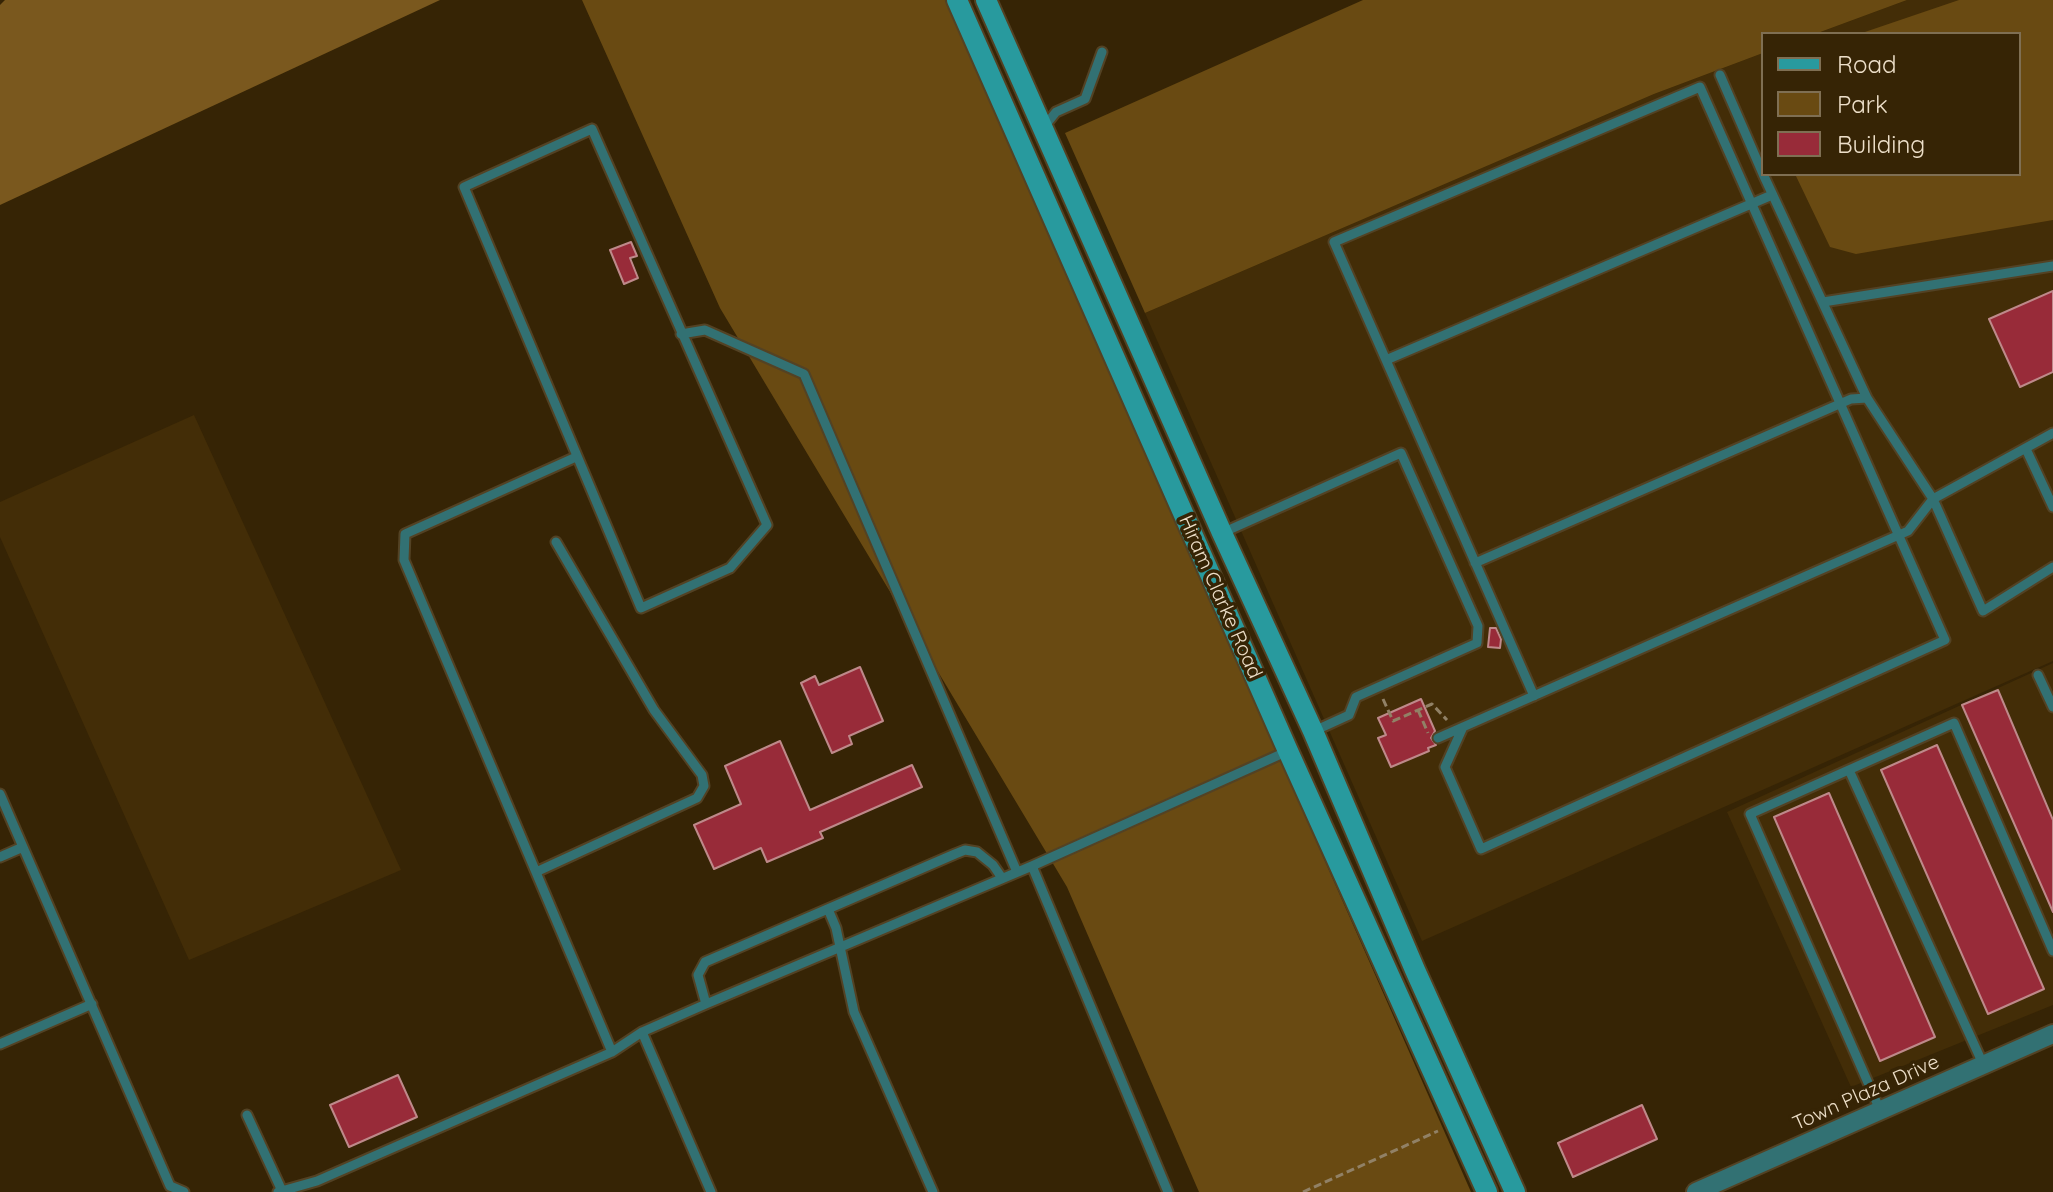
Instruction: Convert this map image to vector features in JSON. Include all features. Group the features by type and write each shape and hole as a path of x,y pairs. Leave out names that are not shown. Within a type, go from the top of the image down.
{"main road":[{"name":"Hiram Clarke Road","path":"957,0 1288,751 1487,1192"},
{"name":"Hiram Clarke Road","path":"986,0 1515,1192"},
{"path":"1018,139 1043,128"},
{"path":"1109,344 1134,332"},
{"path":"1198,548 1222,533"},
{"path":"1288,751 1313,731"},
{"path":"1392,981 1415,970"}],"street":[{"name":"Town Plaza Drive","path":"1696,1192 2053,1034"}],"lane":[{"path":"1043,128 1056,112 1085,99 1102,52"},
{"path":"1720,75 1761,169"},
{"path":"1460,729 1445,767 1481,849 1945,640 1700,87 1334,242 1534,696"},
{"path":"592,129 681,334 767,525 730,568 641,608 464,187 592,129"},
{"path":"1764,176 1867,398 1933,499 1983,611 2053,567"},
{"path":"1386,360 1772,195"},
{"path":"1823,302 2053,266"},
{"path":"681,334 705,330 804,374 1017,872"},
{"path":"1475,563 1851,399 1867,398"},
{"path":"1438,738 1899,536 1908,531 1933,499 2053,433"},
{"path":"2026,449 2053,507"},
{"path":"1222,533 1401,453 1478,626 1477,643 1356,697 1349,715 1313,731"},
{"path":"576,457 405,534 404,560 612,1052"},
{"path":"536,872 697,798 704,786 702,775 654,710 556,542"},
{"path":"2038,675 2053,707"},
{"path":"1880,1110 1750,814 1954,723 2053,951"},
{"path":"247,1115 280,1191 317,1181 612,1052 642,1032 1032,866 1288,751"},
{"path":"1849,770 1983,1064"},
{"path":"0,794 170,1186 184,1192"},
{"path":"0,857 23,847"},
{"path":"706,1004 698,975 705,962 965,850 977,852 993,865 1002,878"},
{"path":"1032,866 1168,1192"},
{"path":"828,909 836,928 854,1012 933,1192"},
{"path":"1,1040 92,1004"},
{"path":"642,1032 711,1192"}],"path":[{"path":"1378,688 1393,721 1432,704 1460,729"},
{"path":"1418,710 1431,740 1438,738"},
{"path":"1303,1192 1456,1123"}],"shaded area":[{"path":"5,0 440,0 0,205 0,5"},
{"path":"1907,0 2053,0 2053,661 1422,941 1145,313 1654,94 1761,54 1761,176 2021,176 2021,32 1820,32"},
{"path":"194,415 401,870 189,960 0,537 0,502"},
{"path":"2053,663 2053,1005 1851,1087 1727,812"}],"green space":[{"path":"582,0 945,0 1471,1192 1199,1192 1067,887 720,308"},
{"path":"1363,0 1907,0 1820,32 1761,32 1761,54 1654,94 1145,313 1065,133"},
{"path":"1959,0 2053,0 2053,220 1856,254 1830,247 1796,176 2021,176 2021,32 1865,32"}],"building":[{"path":"631,242 637,256 630,258 638,278 624,284 610,250"},
{"path":"2053,291 2053,372 2020,387 1989,319"},
{"path":"1490,628 1496,628 1501,639 1500,648 1488,647"},
{"path":"860,667 883,721 849,736 852,744 832,753 801,683 815,676 819,685"},
{"path":"1998,690 2053,820 2053,912 1962,705"},
{"path":"1421,699 1435,731 1431,738 1436,745 1391,767 1378,738 1386,735 1378,718"},
{"path":"780,741 810,810 912,765 922,787 820,832 823,838 767,862 761,848 714,869 694,825 741,804 725,766"},
{"path":"1937,745 2044,989 1988,1014 1881,770"},
{"path":"1829,793 1935,1037 1880,1061 1774,817"},
{"path":"398,1075 417,1117 349,1147 330,1105"},
{"path":"1642,1105 1657,1139 1573,1177 1558,1143"}]}
